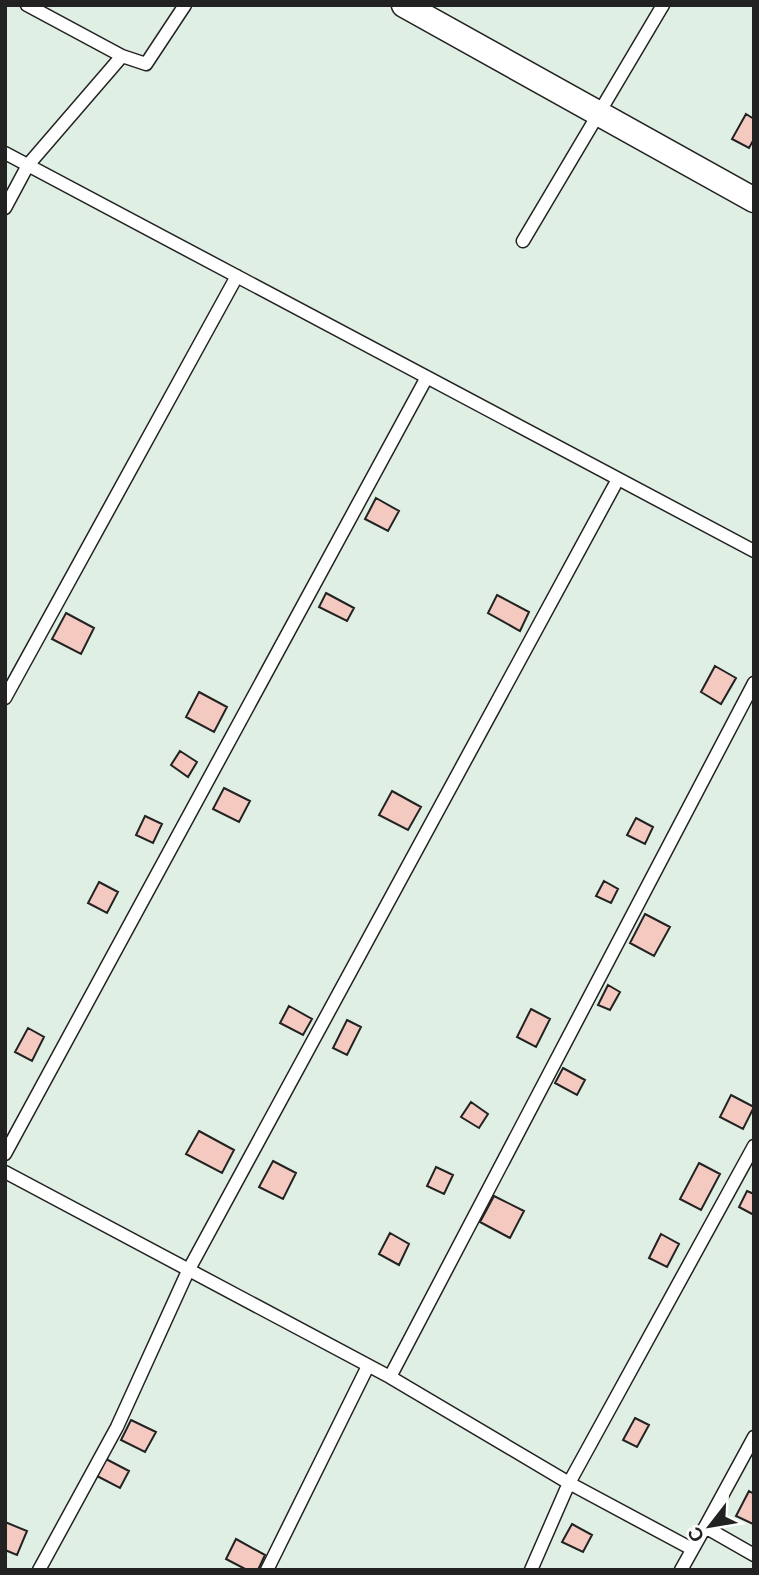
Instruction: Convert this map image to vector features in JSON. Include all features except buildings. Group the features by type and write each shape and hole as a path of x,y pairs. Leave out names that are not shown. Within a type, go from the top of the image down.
{"street":[{"path":"404,5 754,201"}],"lane":[{"path":"27,5 122,56 146,64 185,5"},
{"path":"523,241 663,5"},
{"path":"5,208 28,165 122,56"},
{"path":"5,153 754,551"},
{"path":"5,698 237,276"},
{"path":"5,1154 427,377"},
{"path":"39,1570 117,1427 188,1272 618,479"},
{"path":"390,1377 754,683"},
{"path":"531,1570 569,1483 754,1146"},
{"path":"5,1172 188,1272 390,1377 569,1483 692,1549"},
{"path":"267,1570 368,1366"},
{"path":"681,1570 754,1437"},
{"path":"705,1527 754,1555"}],"green space":[{"path":"5,5 754,5 754,1570 5,1570"}]}
